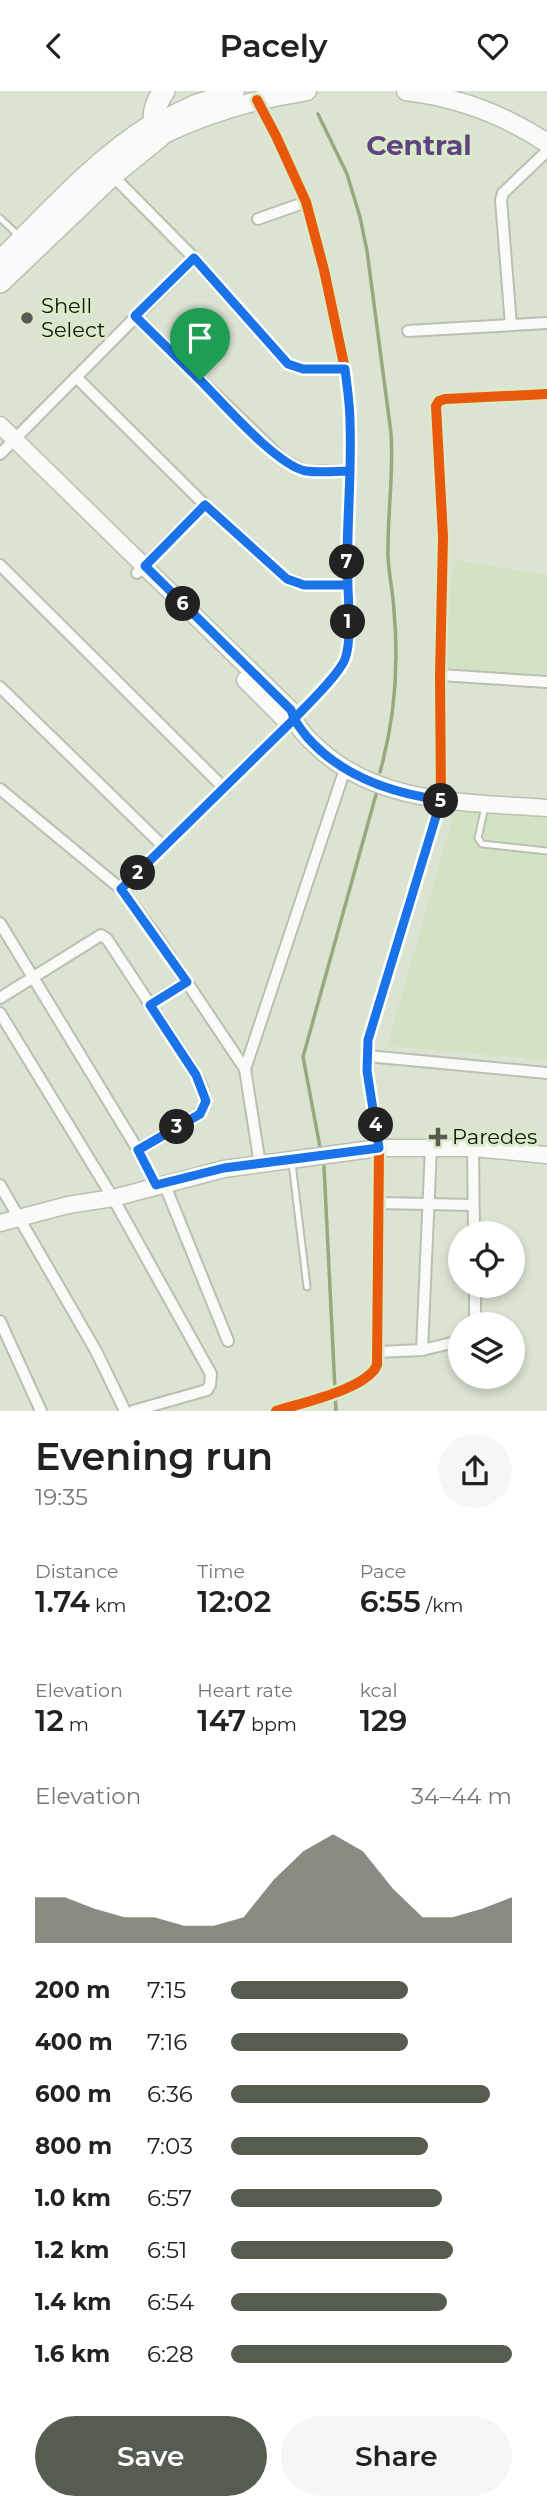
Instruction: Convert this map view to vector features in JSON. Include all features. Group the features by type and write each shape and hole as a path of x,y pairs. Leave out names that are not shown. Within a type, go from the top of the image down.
{"highway":[{"path":"0,262 28,245 112,175 157,130 156,105 164,91"},
{"path":"0,282 28,245 106,159 134,136 157,130"}],"main road":[{"path":"157,130 196,104 235,91"},
{"path":"157,130 257,100 307,91"},
{"path":"406,91 447,99 478,109 528,131 547,143"},
{"path":"462,91 508,107 547,129"}],"street":[{"path":"121,889 293,720 345,659 348,628 350,422 345,369 306,202 257,100"},
{"path":"512,325 500,200 503,193 547,151"},
{"path":"112,175 194,258 288,364 303,369 345,369"},
{"path":"258,219 306,202"},
{"path":"5,445 194,258"},
{"path":"135,316 282,459 305,471 350,471"},
{"path":"408,331 547,323"},
{"path":"76,377 205,505 287,579 304,585 348,585"},
{"path":"276,1411 343,1389 369,1376 377,1364 379,1148 367,1056 374,1013 441,800 443,537 436,406 439,401 445,399 547,394"},
{"path":"0,425 5,445 291,710 293,720 321,750 345,769 385,787 441,800 547,807"},
{"path":"141,570 205,505"},
{"path":"0,565 225,789"},
{"path":"440,675 547,682"},
{"path":"0,687 164,846"},
{"path":"245,1069 345,769"},
{"path":"0,789 121,889 187,982 245,1069 260,1165"},
{"path":"0,923 160,1184 228,1341"},
{"path":"0,998 102,935 107,939 196,1075 206,1101 200,1114 138,1150"},
{"path":"150,1005 187,982"},
{"path":"0,1013 113,1198 211,1374 210,1385 206,1390 133,1411"},
{"path":"367,1056 547,1073"},
{"path":"422,1350 431,1147"},
{"path":"0,1223 68,1205 113,1198 224,1168 379,1148 472,1148 547,1155"},
{"path":"472,1148 474,1221"},
{"path":"0,1185 96,1351 125,1411"},
{"path":"378,1203 473,1205"},
{"path":"0,1321 41,1411"},
{"path":"378,1352 422,1350 448,1344"}],"lane":[{"path":"0,218 28,245"},
{"path":"485,803 478,838 482,845 547,851"},
{"path":"292,1160 307,1287"}],"shaded area":[{"path":"455,560 547,575 547,678 442,667 442,625"},
{"path":"455,809 547,816 547,1060 387,1046"}],"waterway":[{"path":"318,114 347,174 360,217 391,433 388,557 396,672 389,732 380,772"},
{"path":"320,1147 303,1057 377,791"},
{"path":"324,1166 336,1411"}],"cycle path":[{"path":"121,889 288,725 345,659 348,628 350,422 345,369 306,202 257,100"},
{"path":"276,1411 347,1388 371,1374 377,1365 379,1148 367,1071 368,1040 441,800 443,537 436,406 439,401 445,399 547,394"}],"place":[{"name":"Shell Select","path":"27,318"},
{"name":"Paredes","path":"438,1137"}],"district":[{"name":"Central","path":"419,145"}],"route":[{"path":"200,380 135,316 194,258 288,364 303,369 345,369 350,422 350,471 347,560 348,585 304,585 287,579 205,505 145,566 291,710 293,720 333,761 364,779 411,794 441,800 374,1013 368,1040 367,1071 379,1148 224,1168 156,1185 138,1150 200,1114 206,1101 196,1075 150,1005 187,982 121,889 225,789 293,720 337,671 345,659 348,628 350,471 305,471 292,466 265,444 200,380"}]}
